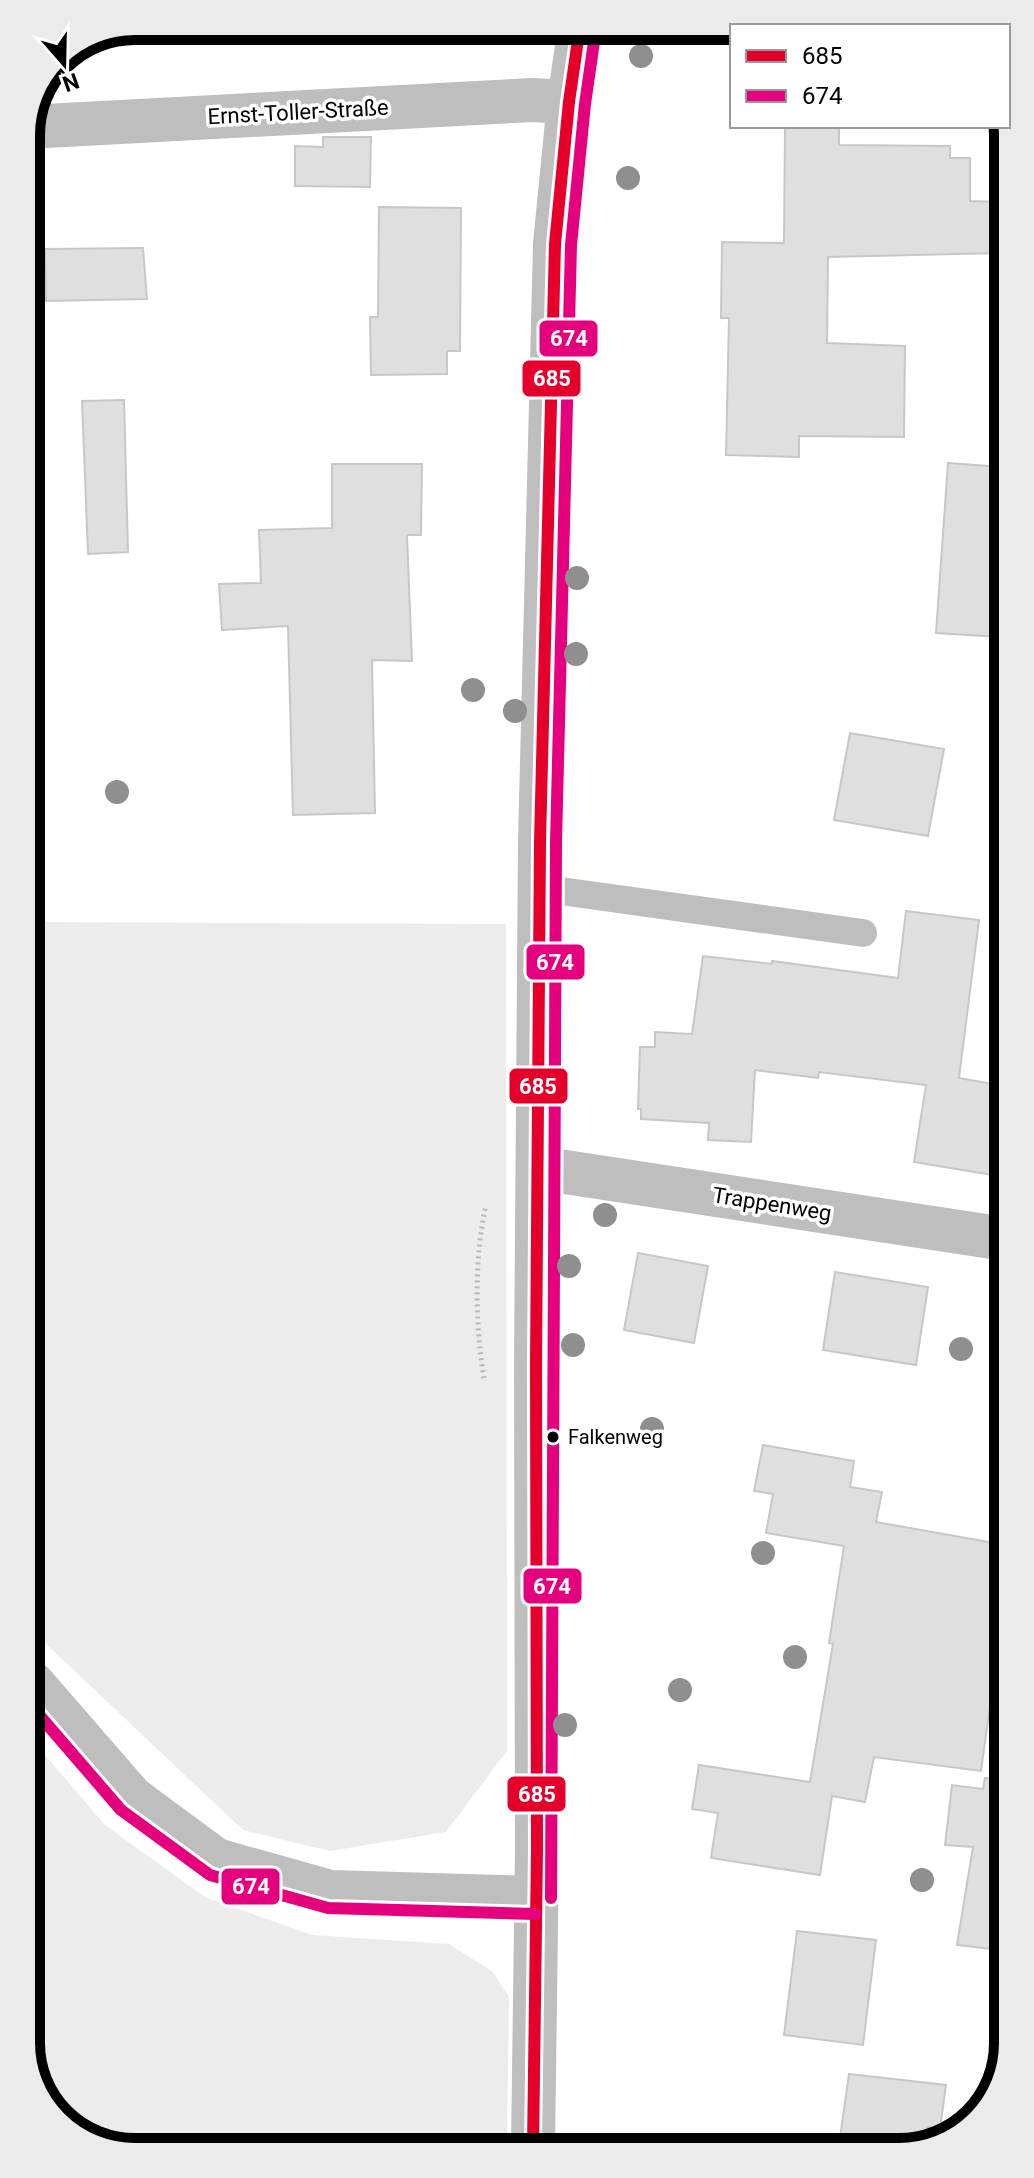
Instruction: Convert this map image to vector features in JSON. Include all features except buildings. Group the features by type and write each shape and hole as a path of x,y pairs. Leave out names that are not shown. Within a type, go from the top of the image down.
{"street":[{"path":"533,2138 539,888 555,244 578,40"},
{"name":"Ernst-Toller-Straße","path":"40,126 532,100 569,102"},
{"name":"Trappenweg","path":"539,1168 994,1237"},
{"path":"40,1692 132,1798 216,1860 330,1892 535,1898"}],"lane":[{"path":"539,888 863,933"}],"shaded area":[{"path":"40,922 506,924 507,1751 446,1832 330,1851 243,1830 40,1637"},
{"path":"40,1749 105,1825 205,1897 312,1935 449,1944 493,1972 509,1997 507,2138 129,2138 93,2128 60,2101 47,2079 42,2061"}],"transit line":[{"name":"685","path":"533,2138 540,842 555,244 578,40"},
{"name":"674","path":"551,1898 556,842 571,245 594,40"},
{"name":"674","path":"40,1716 121,1810 210,1875 328,1908 535,1914"}],"place":[{"name":"Falkenweg","path":"553,1437"}]}
